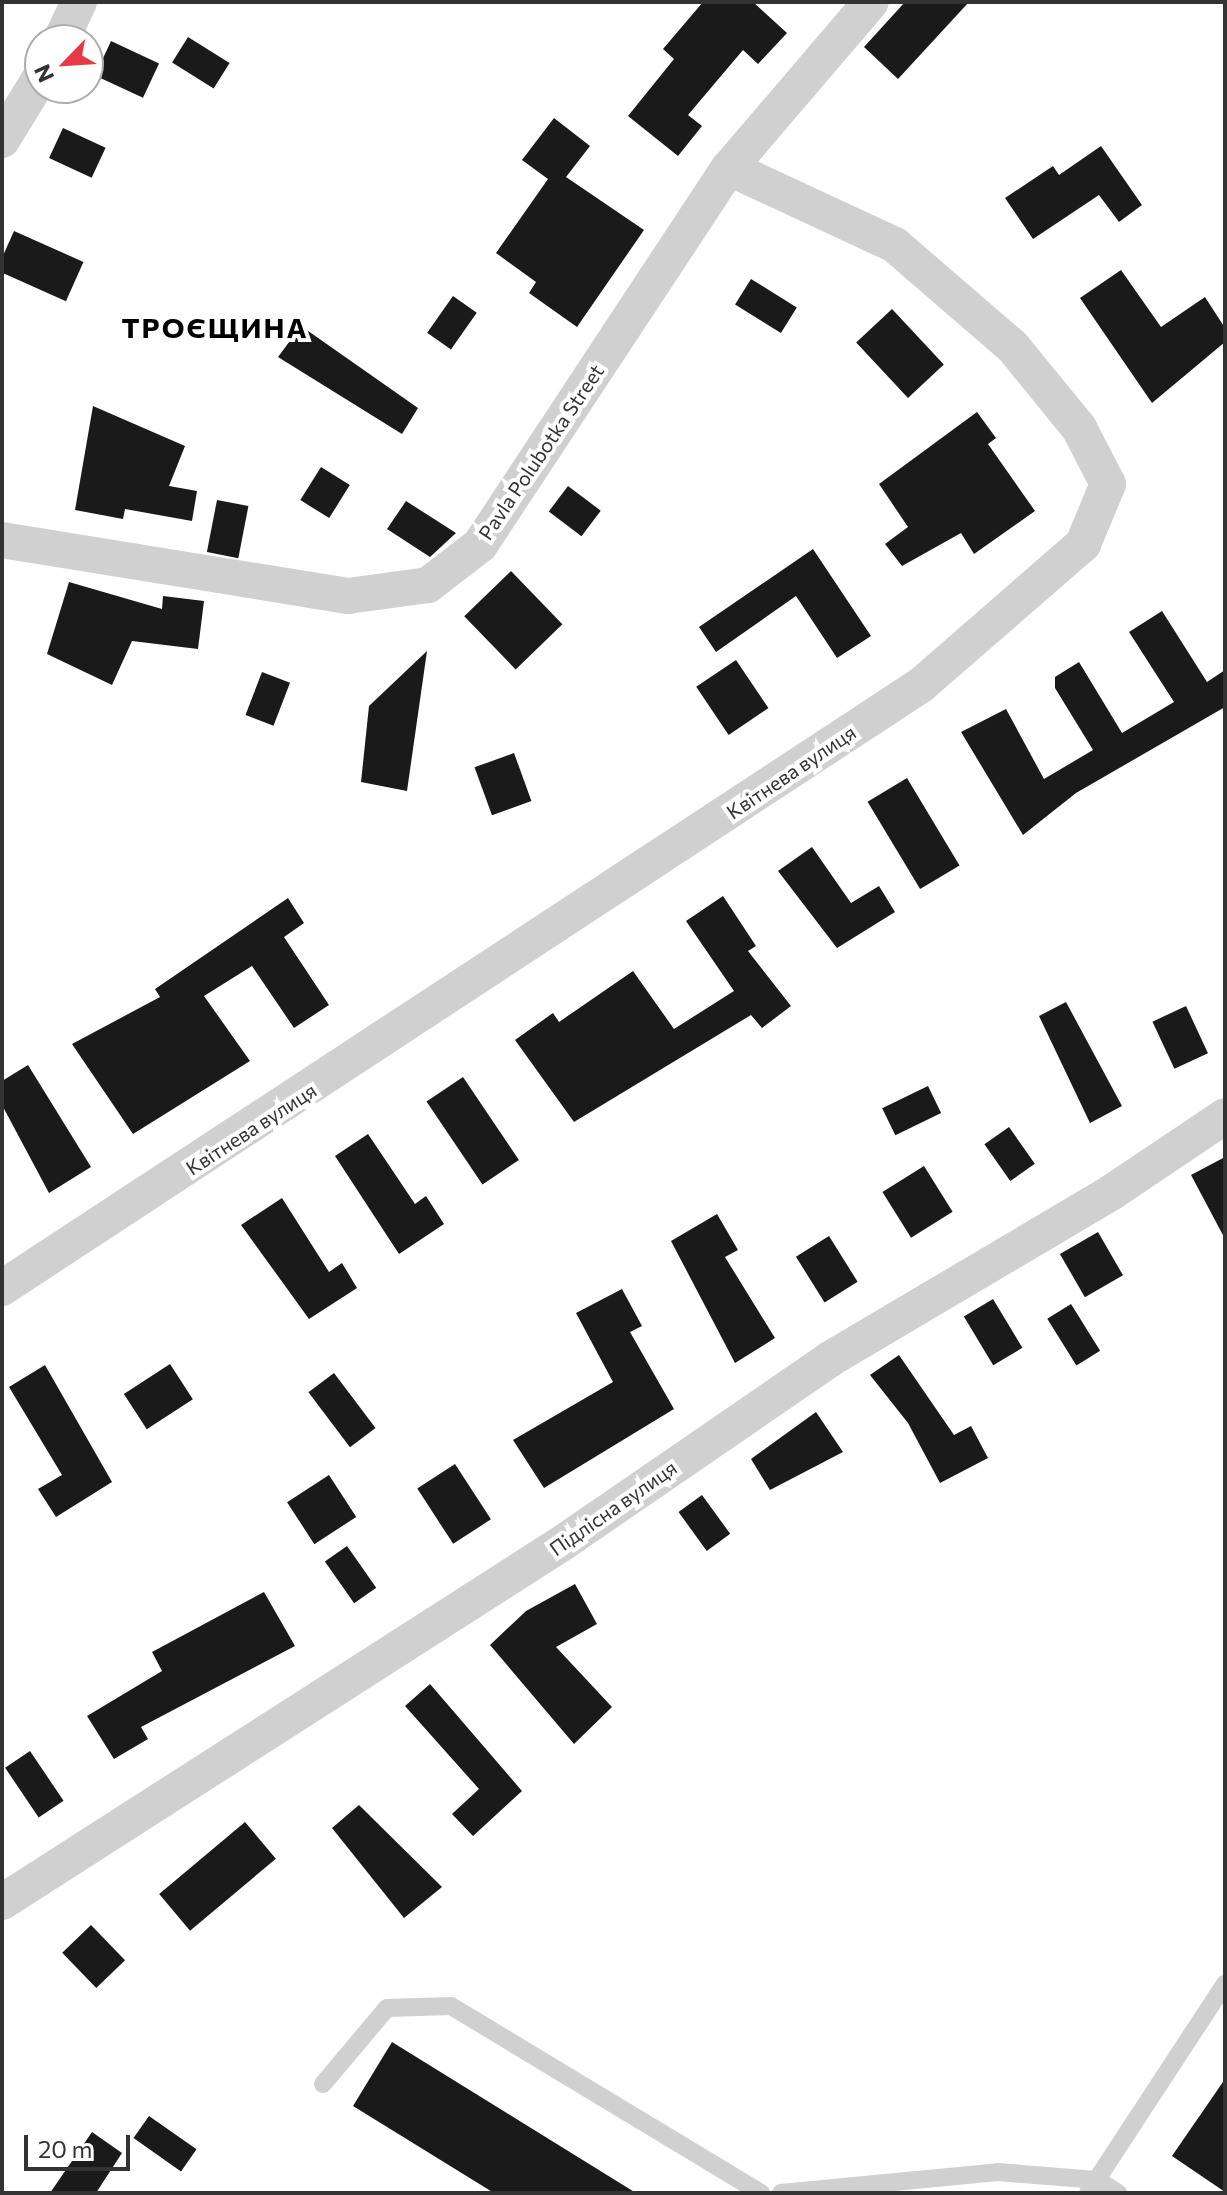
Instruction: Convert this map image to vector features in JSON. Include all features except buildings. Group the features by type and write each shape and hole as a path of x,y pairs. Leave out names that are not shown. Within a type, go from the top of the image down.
{"street":[{"path":"69,24 79,2"},
{"name":"Pavla Polubotka Street","path":"2,540 348,596 428,585 480,545 729,168 871,2"},
{"path":"2,140 24,104"},
{"name":"Квітнева вулиця","path":"2,1288 921,685 1083,544 1108,484 1079,428 1013,347 895,245 729,168"},
{"name":"Підлісна вулиця","path":"2,1902 525,1568 830,1359 1112,1192 1225,1116"}],"lane":[{"path":"1092,2186 1225,1984"},
{"path":"323,2084 387,2008 451,2006 761,2193"},
{"path":"781,2193 998,2172 1092,2186 1118,2193"}],"district":[{"name":"ТРОЄЩИНА","path":"215,327"}]}
